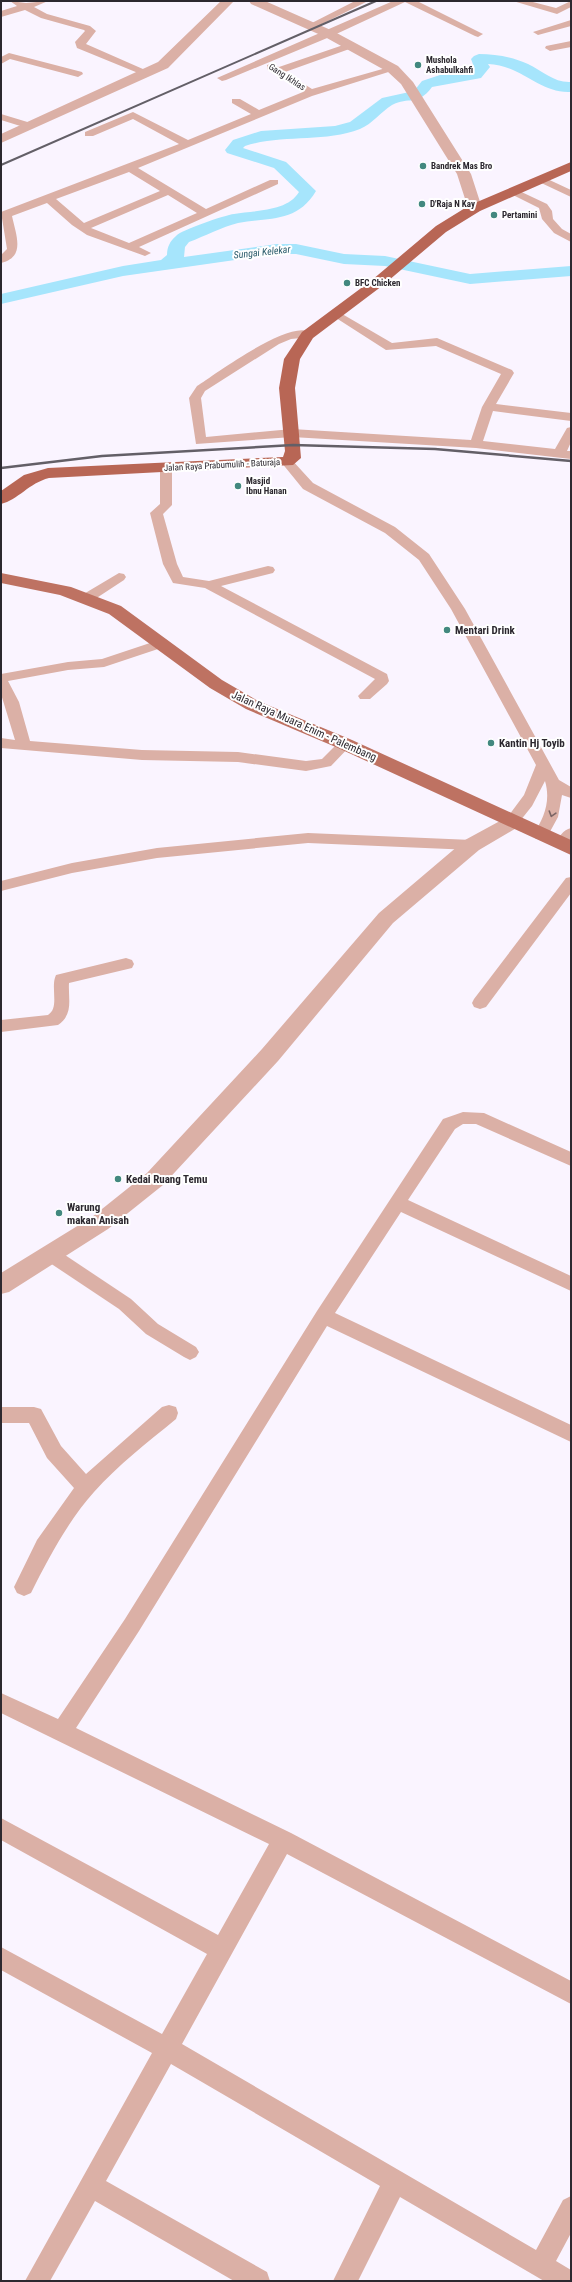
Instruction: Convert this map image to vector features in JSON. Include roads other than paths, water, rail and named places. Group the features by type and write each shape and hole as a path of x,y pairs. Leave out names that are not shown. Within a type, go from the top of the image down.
{"highway":[{"name":"Jalan Raya Prabumulih - Baturaja","path":"1,499 30,478 48,473 287,462 293,458 292,433 286,388 292,359 307,335 337,314 399,265 441,229 475,208 571,166"}],"main road":[{"name":"Jalan Raya Muara Enim - Palembang","path":"1,578 65,591 87,598 115,610 216,684 252,705 345,744 511,822 541,835 568,842"}],"street":[{"path":"16,1 47,17 87,28 91,31 80,42 81,46 147,73"},
{"path":"1,14 43,1"},
{"path":"1,139 163,65 228,1"},
{"path":"255,1 329,34 393,69 413,94 464,174 475,208"},
{"path":"311,26 363,1"},
{"path":"222,78 329,34 401,1"},
{"path":"409,1 478,34"},
{"path":"518,1 557,11 571,3"},
{"path":"538,32 571,23"},
{"path":"550,48 571,44"},
{"path":"278,71 352,46"},
{"path":"1,61 9,56 78,74"},
{"name":"Gang Ikhlas","path":"262,61 311,93"},
{"path":"1,260 11,254 13,248 3,215 130,168 311,93 393,69"},
{"path":"236,101 258,114"},
{"path":"89,134 133,115 187,144"},
{"path":"1,117 30,126"},
{"path":"130,168 205,213"},
{"path":"541,179 571,194"},
{"path":"128,248 274,182"},
{"path":"83,228 168,191"},
{"path":"513,191 543,206 548,211 548,218 558,231 571,239"},
{"path":"49,199 83,228 145,254"},
{"path":"337,314 390,347 437,342 508,373 488,407 476,444"},
{"path":"307,335 289,335 275,341 201,389 195,398 200,441 292,433 476,444 565,454 571,431"},
{"path":"488,407 571,417"},
{"path":"287,462 308,486 390,530 424,557 458,609 543,765 555,784 554,810 550,822 541,835"},
{"path":"166,468 166,505 156,513 170,564 178,580 209,585 382,677 382,680 365,696"},
{"path":"209,585 268,570"},
{"path":"87,598 119,577"},
{"path":"24,746 12,702 1,679 68,666 104,663 162,643"},
{"path":"1,743 142,755 238,757 306,766 326,763 345,744"},
{"path":"1,1285 100,1223 155,1179 270,1055 278,1042 386,918 472,845 511,822 526,805 533,793 543,765"},
{"path":"555,784 571,793"},
{"path":"1,886 72,868 157,853 308,838 472,845"},
{"path":"480,1003 571,882"},
{"path":"1,1026 55,1020 62,1012 60,988 62,979 126,964"},
{"path":"62,1731 132,1625 323,1316 449,1124 466,1117 478,1118 571,1159"},
{"path":"398,1203 571,1284"},
{"path":"50,1254 125,1304 152,1329 190,1352"},
{"path":"323,1316 571,1434"},
{"path":"24,1587 44,1546 86,1487 118,1456 169,1413"},
{"path":"1,1415 34,1415 54,1452 86,1487"},
{"path":"1,1703 62,1731 283,1840 571,1992"},
{"path":"1,1828 223,1950"},
{"path":"37,2281 92,2186 166,2048 223,1950 283,1840"},
{"path":"1,1958 166,2048 567,2281"},
{"path":"345,2281 395,2182"},
{"path":"92,2186 258,2281"},
{"path":"541,2266 571,2208"}],"waterway":[{"path":"168,263 176,256 176,247 183,238 233,219 285,211 302,201 308,191 280,165 233,150 239,143 261,136 336,131 356,125 388,101 419,94 427,84 440,80 476,75 482,67 479,59 509,62 533,72 553,85 558,87 571,87"},
{"name":"Sungai Kelekar","path":"1,299 123,271 277,249 296,249 344,259 385,261 470,279 571,271"}],"railway":[{"path":"1,165 376,1"},
{"path":"1,468 102,456 293,445 435,449 571,461"}],"place":[{"name":"Mushola Ashabulkahfi","path":"418,65"},
{"name":"Bandrek Mas Bro","path":"423,166"},
{"name":"D'Raja N Kay","path":"422,204"},
{"name":"Pertamini","path":"494,215"},
{"name":"BFC Chicken","path":"347,283"},
{"name":"Masjid Ibnu Hanan","path":"238,486"},
{"name":"Mentari Drink","path":"447,630"},
{"name":"Kantin Hj Toyib","path":"491,743"},
{"name":"Kedai Ruang Temu","path":"118,1179"},
{"name":"Warung makan Anisah","path":"59,1213"}]}
